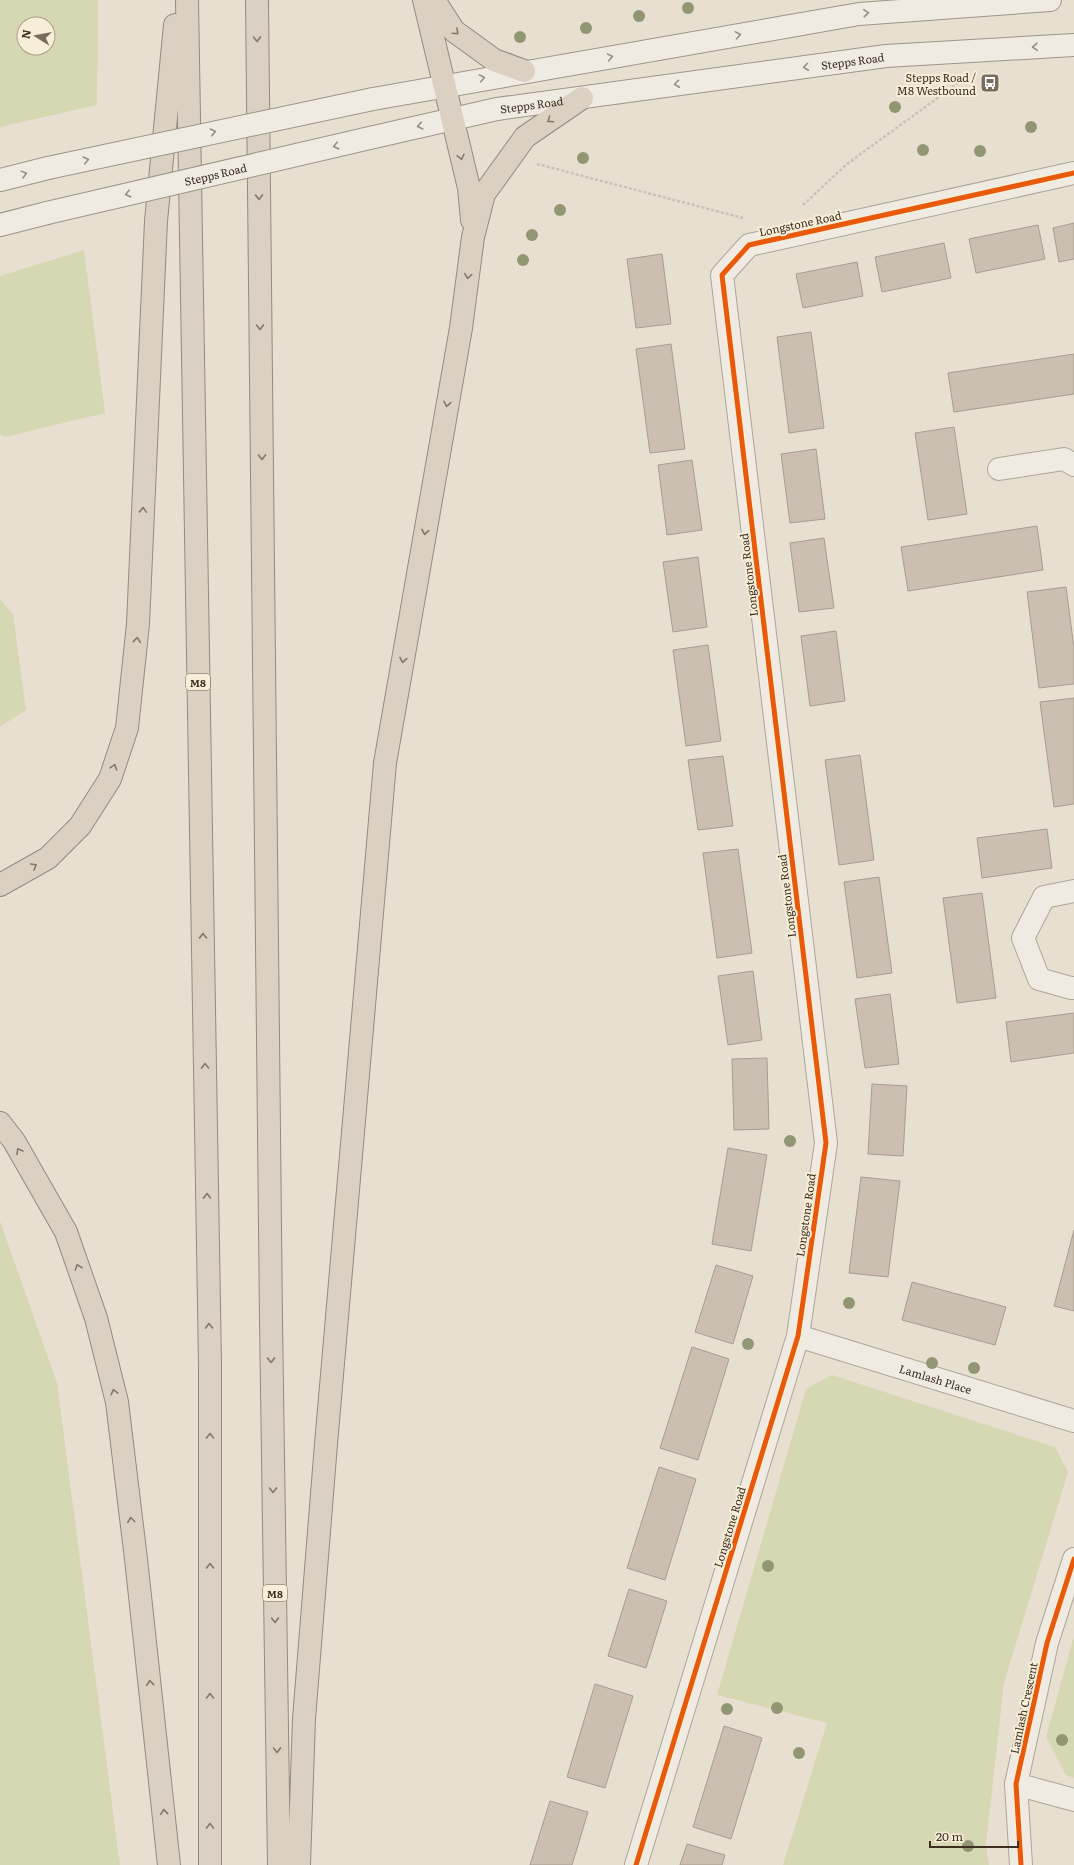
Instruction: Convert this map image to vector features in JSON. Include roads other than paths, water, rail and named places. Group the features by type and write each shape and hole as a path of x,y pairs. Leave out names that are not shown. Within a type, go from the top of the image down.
{"highway":[{"path":"0,885 48,858 80,826 110,779 127,728 138,624 156,221 178,0"},
{"name":"M8","path":"187,0 210,1365 210,1865"},
{"name":"M8","path":"257,0 270,1305 279,1865"},
{"path":"424,0 469,188 473,237"},
{"path":"434,0 454,31 494,60 524,71"},
{"path":"299,1865 304,1719 324,1468 386,763 461,328 473,237 484,194 525,137 582,98"},
{"path":"0,1123 14,1141 66,1232 96,1318 117,1402 137,1567 169,1865"}],"street":[{"path":"0,180 48,168 373,98 524,71 859,14 1050,0"},
{"name":"Stepps Road","path":"0,225 497,109 886,56 1074,45"},
{"name":"Longstone Road","path":"636,1865 798,1336 826,1143 722,275 749,245 1074,173"},
{"path":"999,469 1064,459 1074,464"},
{"path":"1074,891 1044,897 1023,938 1039,979 1074,988"},
{"name":"Lamlash Place","path":"798,1336 1074,1421"},
{"name":"Lamlash Crescent","path":"1021,1865 1016,1784 1047,1643 1074,1559"},
{"path":"1016,1784 1074,1800"}],"place":[{"name":"Stepps Road / M8 Westbound","path":"990,83"}]}
